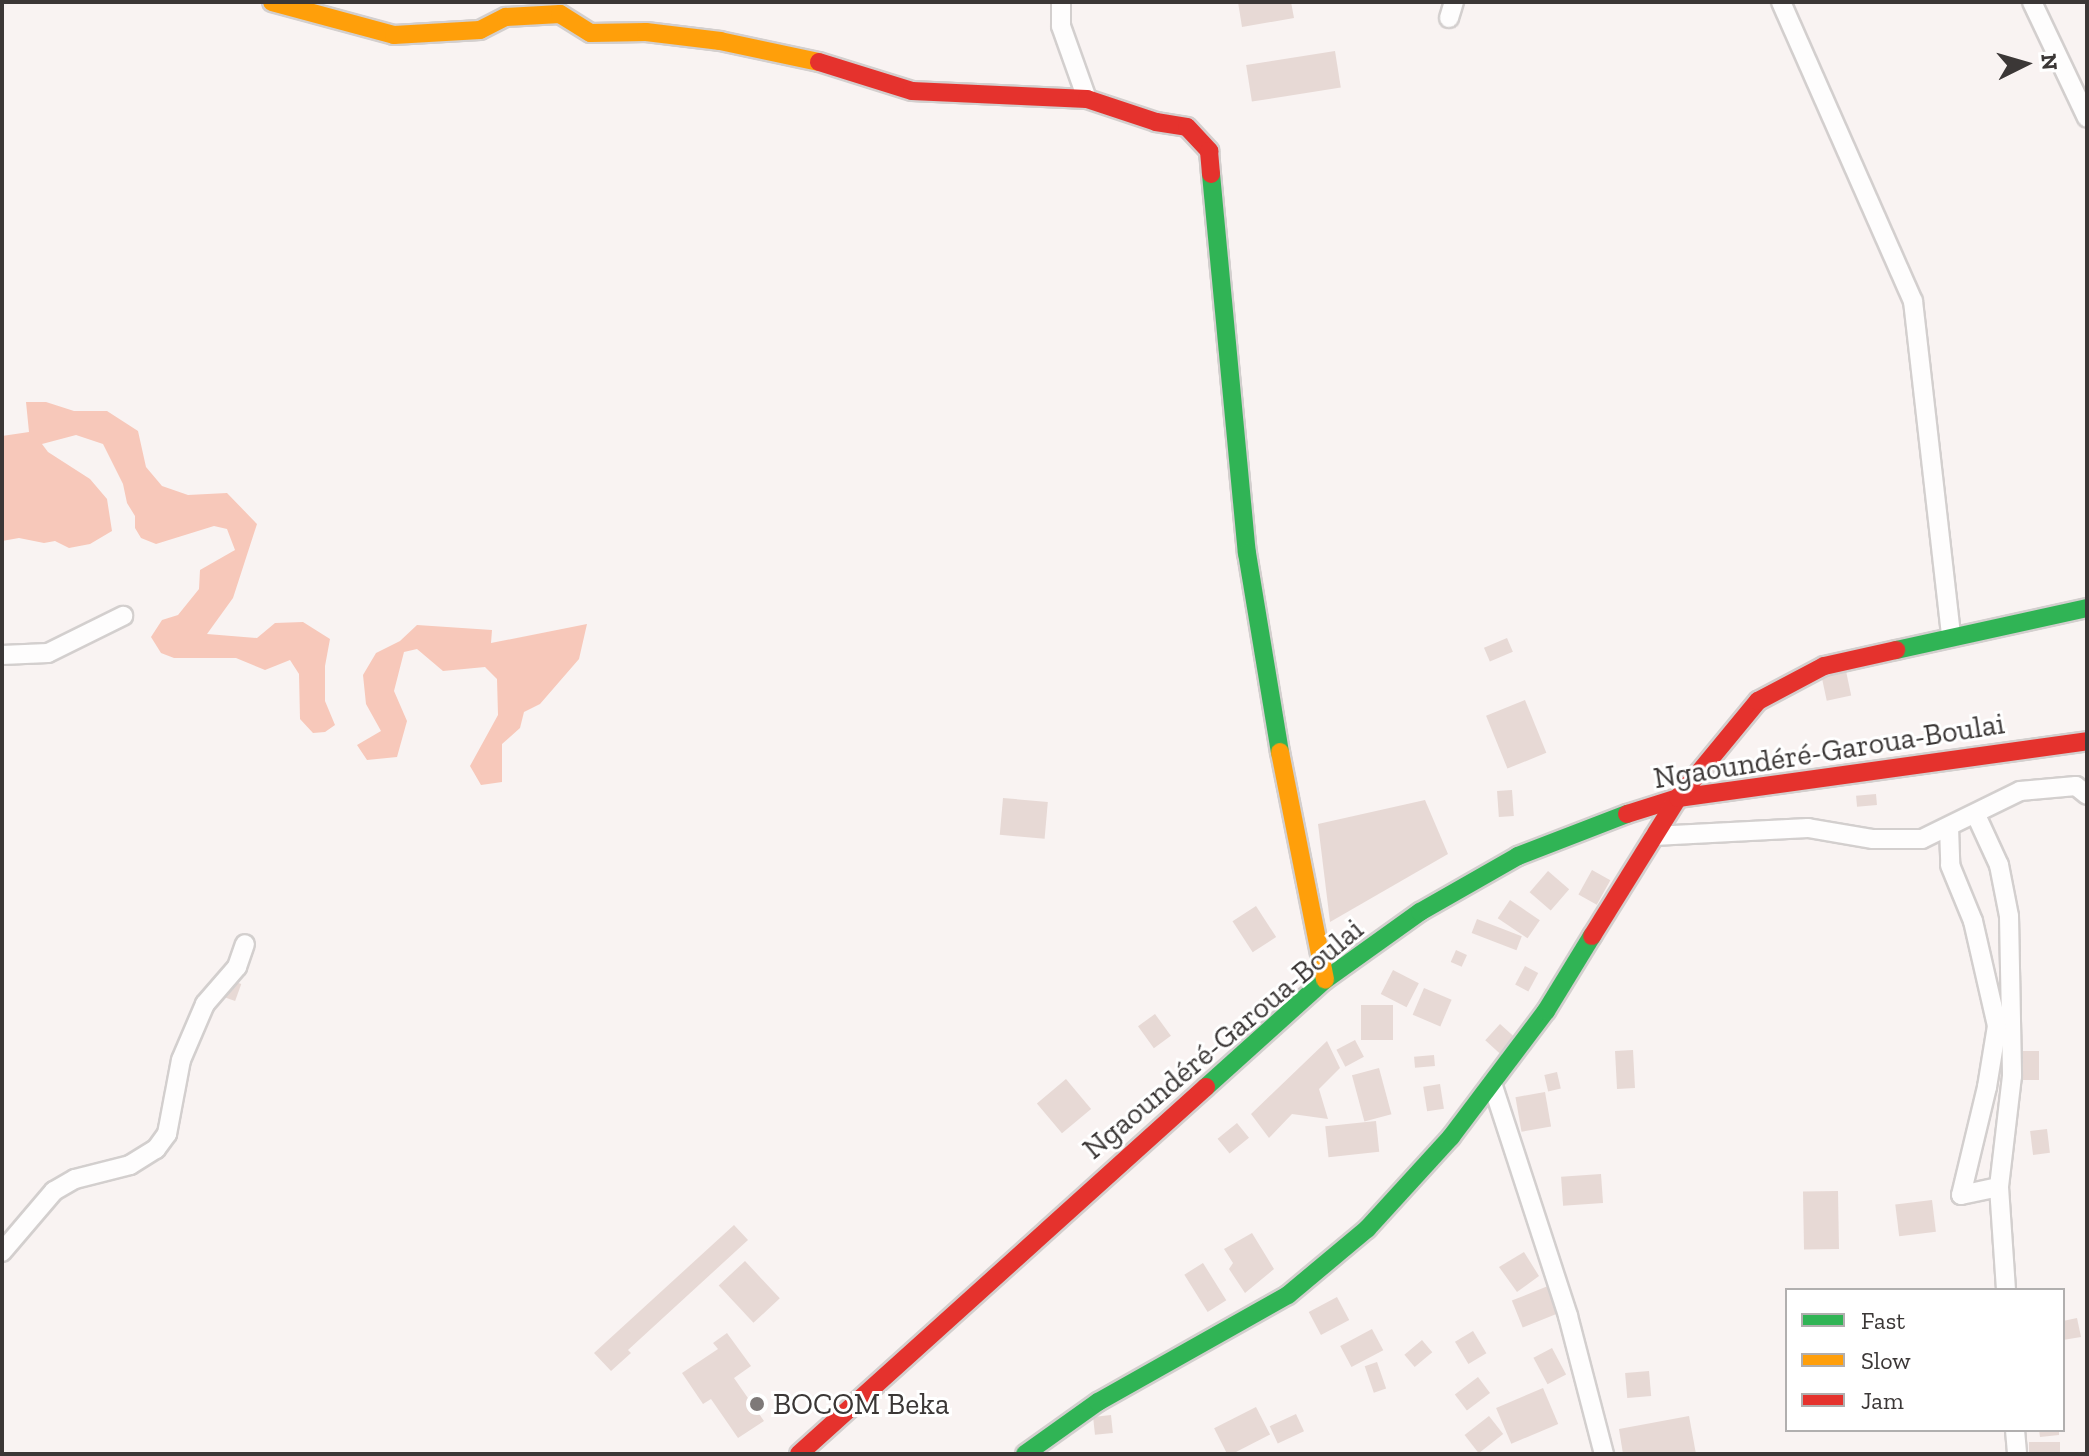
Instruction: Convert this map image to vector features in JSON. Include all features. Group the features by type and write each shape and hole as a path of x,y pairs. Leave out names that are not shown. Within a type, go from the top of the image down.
{"main road":[{"path":"272,2 394,35 480,30 503,10 560,14 591,33 646,32 720,41 829,64 912,91 1087,99 1156,122 1187,127 1209,151 1247,553 1272,709 1325,980"},
{"path":"1025,1454 1098,1402 1288,1295 1367,1229 1451,1137 1546,1011 1678,798 1758,701 1824,666 1951,635 2087,608"},
{"name":"Ngaoundéré-Garoua-Boulai","path":"799,1454 1325,980 1420,912 1518,856 1590,826 1678,798 2087,741"}],"street":[{"path":"1061,2 1061,26 1087,99"},
{"path":"1781,2 1913,301 1951,635"},
{"path":"2032,2 2087,118"},
{"path":"2,655 48,653 123,616"},
{"path":"1654,836 1808,828 1873,839 1922,839 2020,791 2076,786 2087,795"},
{"path":"1976,815 1999,865 2009,916 2012,1076 1999,1187 2006,1288"},
{"path":"1949,827 1950,865 1973,921 1997,1026 1987,1087 1961,1195 1999,1187"},
{"path":"2,1252 54,1191 75,1179 130,1165 156,1149 167,1134 181,1060 205,1004 237,967 245,944"},
{"path":"1492,1083 1568,1316 1604,1454"},
{"path":"2015,1432 2017,1454"}],"shaded area":[{"path":"26,402 46,402 74,411 107,411 138,431 146,467 162,486 188,495 227,493 257,524 233,598 207,634 257,638 275,623 303,622 330,639 325,666 325,701 335,725 325,732 313,733 300,719 299,674 290,660 265,670 236,658 174,658 161,653 151,637 162,620 178,615 199,589 200,570 235,550 227,529 214,526 156,544 141,538 135,528 135,516 127,503 123,484 103,444 76,435 42,444 48,452 90,479 107,499 112,531 90,544 69,548 55,541 44,543 19,538 2,541 2,436 29,432"},
{"path":"587,624 579,659 540,704 524,712 520,728 502,744 502,782 481,785 470,766 498,715 497,679 485,667 443,671 417,649 404,652 394,691 407,721 397,757 367,760 357,745 381,731 366,704 363,675 376,653 400,641 417,625 492,630 491,643"}],"building":[{"path":"1238,2 1291,2 1294,18 1242,27"},
{"path":"1335,51 1341,88 1252,102 1246,65"},
{"path":"1507,638 1513,652 1490,662 1484,648"},
{"path":"1846,671 1851,695 1827,701 1822,676"},
{"path":"1525,700 1546,753 1507,769 1486,716"},
{"path":"1512,790 1514,816 1499,817 1497,791"},
{"path":"1876,794 1877,805 1857,807 1856,796"},
{"path":"1003,798 1048,802 1045,839 1000,835"},
{"path":"1425,800 1448,854 1330,922 1318,824"},
{"path":"1592,870 1610,880 1597,905 1578,894"},
{"path":"1548,871 1569,889 1551,911 1530,892"},
{"path":"1510,900 1540,920 1528,938 1498,918"},
{"path":"1256,906 1276,937 1253,952 1233,921"},
{"path":"1477,919 1522,936 1516,950 1472,933"},
{"path":"1456,950 1467,955 1462,967 1451,962"},
{"path":"1525,966 1538,973 1528,992 1515,985"},
{"path":"1393,970 1419,983 1407,1007 1381,994"},
{"path":"230,980 241,984 235,1001 224,997"},
{"path":"1424,988 1452,1000 1440,1026 1413,1015"},
{"path":"1361,1005 1393,1005 1393,1040 1361,1040"},
{"path":"1155,1014 1171,1036 1154,1048 1138,1026"},
{"path":"1500,1024 1518,1040 1503,1056 1485,1040"},
{"path":"1355,1040 1364,1057 1345,1067 1336,1050"},
{"path":"1327,1041 1340,1068 1319,1089 1328,1119 1292,1114 1269,1138 1251,1114"},
{"path":"1633,1050 1635,1088 1617,1089 1615,1051"},
{"path":"2017,1051 2039,1051 2039,1080 2017,1080"},
{"path":"1434,1055 1435,1066 1415,1068 1414,1057"},
{"path":"1379,1068 1391,1114 1364,1122 1352,1075"},
{"path":"1557,1072 1561,1089 1548,1091 1544,1075"},
{"path":"1066,1079 1091,1109 1062,1133 1037,1103"},
{"path":"1440,1084 1444,1109 1427,1111 1423,1087"},
{"path":"1545,1092 1551,1126 1522,1132 1515,1097"},
{"path":"1376,1121 1379,1152 1329,1157 1325,1126"},
{"path":"1237,1123 1249,1138 1230,1153 1218,1139"},
{"path":"2047,1129 2050,1153 2033,1155 2030,1131"},
{"path":"1601,1174 1603,1203 1563,1206 1561,1177"},
{"path":"1838,1191 1839,1249 1804,1250 1803,1192"},
{"path":"1932,1200 1936,1232 1899,1236 1895,1205"},
{"path":"734,1225 748,1240 628,1350 631,1353 611,1371 594,1353"},
{"path":"1252,1233 1274,1269 1245,1293 1229,1269 1233,1263 1224,1249"},
{"path":"1524,1252 1539,1276 1517,1292 1499,1267"},
{"path":"745,1261 780,1298 753,1323 719,1286"},
{"path":"1203,1263 1226,1300 1208,1312 1184,1275"},
{"path":"1548,1286 1559,1313 1523,1327 1512,1301"},
{"path":"1337,1297 1349,1320 1321,1335 1309,1312"},
{"path":"2077,1318 2081,1337 2065,1340 2065,1321"},
{"path":"1372,1329 1383,1350 1351,1367 1340,1346"},
{"path":"1473,1331 1486,1353 1468,1364 1455,1342"},
{"path":"727,1333 751,1366 734,1378 764,1421 738,1438 711,1399 703,1404 682,1373 718,1349 713,1343"},
{"path":"1422,1340 1432,1352 1415,1367 1404,1355"},
{"path":"1552,1348 1566,1374 1548,1384 1533,1358"},
{"path":"1377,1362 1386,1388 1374,1393 1365,1366"},
{"path":"1649,1371 1651,1396 1627,1398 1625,1373"},
{"path":"1478,1377 1490,1393 1467,1410 1455,1394"},
{"path":"1543,1388 1558,1424 1511,1444 1496,1408"},
{"path":"1256,1407 1270,1435 1227,1454 1214,1428"},
{"path":"1296,1414 1304,1431 1278,1443 1270,1426"},
{"path":"1111,1415 1113,1433 1095,1435 1093,1417"},
{"path":"1489,1416 1503,1434 1479,1453 1465,1435"},
{"path":"1689,1416 1696,1454 1623,1454 1619,1429"},
{"path":"2039,1432 2059,1432 2059,1435 2040,1437"},
{"path":"2029,1442 2060,1442 2060,1454 2029,1454"}],"traffic: fast":[{"path":"1211,174 1247,553 1280,752"},
{"path":"1896,650 2087,608"},
{"path":"1206,1087 1325,980 1420,912 1518,856 1627,814"},
{"path":"1025,1454 1098,1402 1288,1295 1367,1229 1451,1137 1546,1011 1592,936"}],"traffic: slow":[{"path":"272,2 394,35 480,30 506,17 560,14 591,33 646,32 720,41 819,62"},
{"path":"1280,752 1325,980"}],"traffic: jam":[{"path":"819,62 912,91 1087,99 1156,122 1187,127 1209,151 1211,174"},
{"path":"1592,936 1678,798 1758,701 1824,666 1896,650"},
{"path":"1627,814 1678,798 2087,741"},
{"path":"799,1454 1206,1087"}],"place":[{"name":"BOCOM Beka","path":"757,1404"}]}
